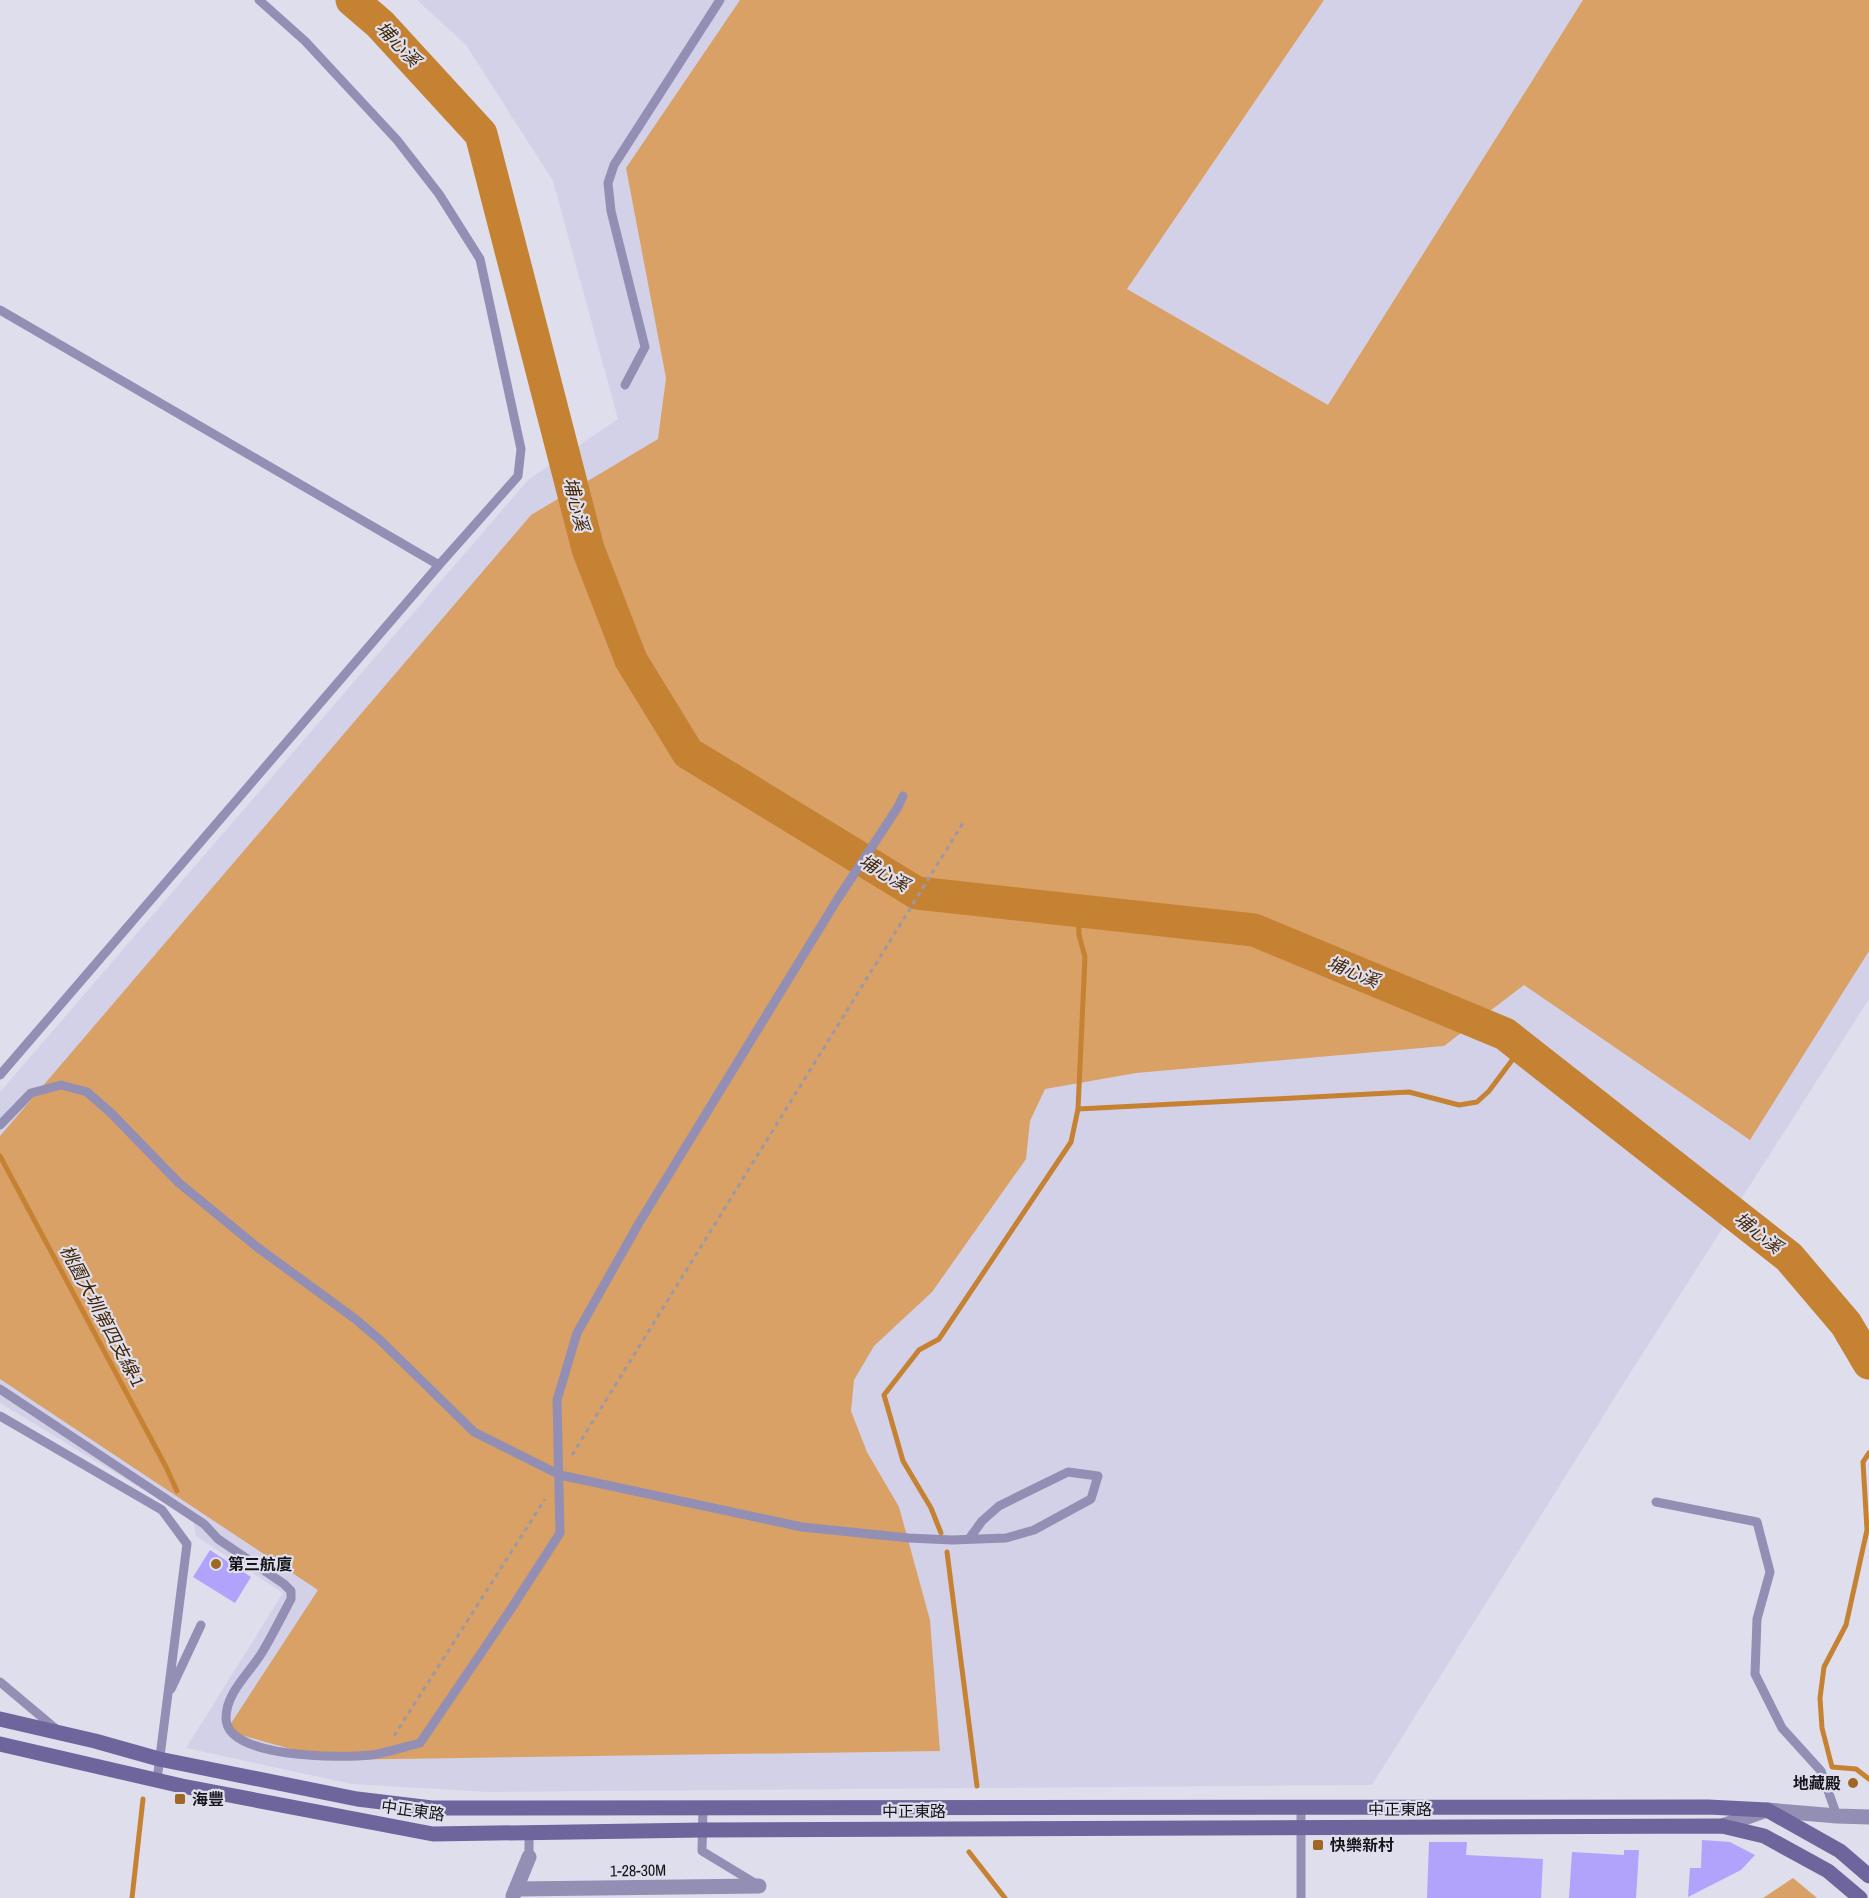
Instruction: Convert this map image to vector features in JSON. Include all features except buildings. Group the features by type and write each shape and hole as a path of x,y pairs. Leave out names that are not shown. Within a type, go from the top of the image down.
{"main road":[{"name":"中正東路","path":"0,1719 95,1741 159,1759 357,1799 432,1808 1708,1807 1767,1810"},
{"name":"中正東路","path":"0,1744 157,1780 433,1834 703,1830 1722,1826 1764,1836 1828,1871 1860,1898"},
{"path":"1767,1810 1840,1851 1869,1876"}],"street":[{"path":"1722,1826 1767,1810 1869,1817"},
{"path":"514,1894 529,1857"},
{"name":"1-28-30M","path":"514,1894 759,1886"}],"lane":[{"path":"0,1075 518,476 521,449 480,259 439,194 397,140 305,41 260,0"},
{"path":"625,384 645,346 611,211 608,183 614,165 720,0"},
{"path":"0,310 439,565"},
{"path":"0,1389 204,1524 218,1539 291,1591 291,1599 262,1652 229,1699 225,1721 235,1738 258,1747 309,1757 372,1755 420,1743 560,1533 557,1400 577,1333 639,1223 903,796"},
{"path":"0,1125 31,1093 61,1084 87,1092 111,1113 179,1183 257,1247 354,1318 380,1340 474,1432 560,1475 802,1527 909,1538 969,1539 1006,1538 1034,1530 1091,1499 1098,1476 1068,1472 999,1506 982,1521 969,1539"},
{"path":"0,1416 162,1510 187,1544 157,1780"},
{"path":"1656,1502 1757,1521 1770,1572 1757,1620 1755,1674 1782,1728 1821,1771 1837,1816"},
{"path":"167,1696 201,1625"},
{"path":"0,1682 62,1735"},
{"path":"703,1808 702,1851 759,1886"},
{"path":"1301,1809 1301,1898"},
{"path":"529,1833 529,1857"}],"path":[{"path":"393,1736 560,1475 963,822"}],"shaded area":[{"path":"417,0 1869,0 1869,999 1639,1359 1372,1785 488,1792 352,1784 186,1748 283,1593 196,1536 193,1520 0,1403 0,1092 529,479 618,419 553,181 466,45"},
{"path":"740,0 1324,0 1127,289 1328,405 1583,0 1869,0 1869,951 1750,1140 1524,985 1444,1046 1136,1073 1045,1089 1030,1121 1026,1159 932,1292 874,1346 854,1380 851,1411 867,1452 899,1507 930,1620 940,1751 330,1760 226,1731 318,1590 0,1379 0,1136 531,515 658,439 666,378 626,168"},
{"path":"1793,1878 1817,1898 1763,1898"}],"waterway":[{"name":"埔心溪","path":"352,0 380,24 481,134 588,549 631,660 688,753 917,893 1254,930 1505,1034 1789,1257 1846,1324 1869,1363"},
{"path":"941,1533 931,1508 903,1461 884,1395 919,1350 939,1339 1071,1142 1078,1109 1085,957 1079,935 1078,911"},
{"path":"1078,1109 1409,1092 1459,1105 1477,1102 1489,1091 1522,1047"},
{"name":"桃園大圳第四支線-1","path":"0,1156 177,1491"},
{"path":"1869,1453 1863,1462 1867,1530 1846,1625 1824,1667 1820,1698 1822,1728 1832,1767 1856,1769 1869,1779"},
{"path":"947,1552 977,1786"},
{"name":"桃園大圳第四支線-1","path":"132,1898 143,1799"},
{"path":"969,1852 1005,1898"}],"place":[{"name":"第三航廈","path":"216,1564"},
{"name":"地藏殿","path":"1853,1783"},
{"name":"海豐","path":"180,1799"},
{"name":"快樂新村","path":"1318,1845"}]}
